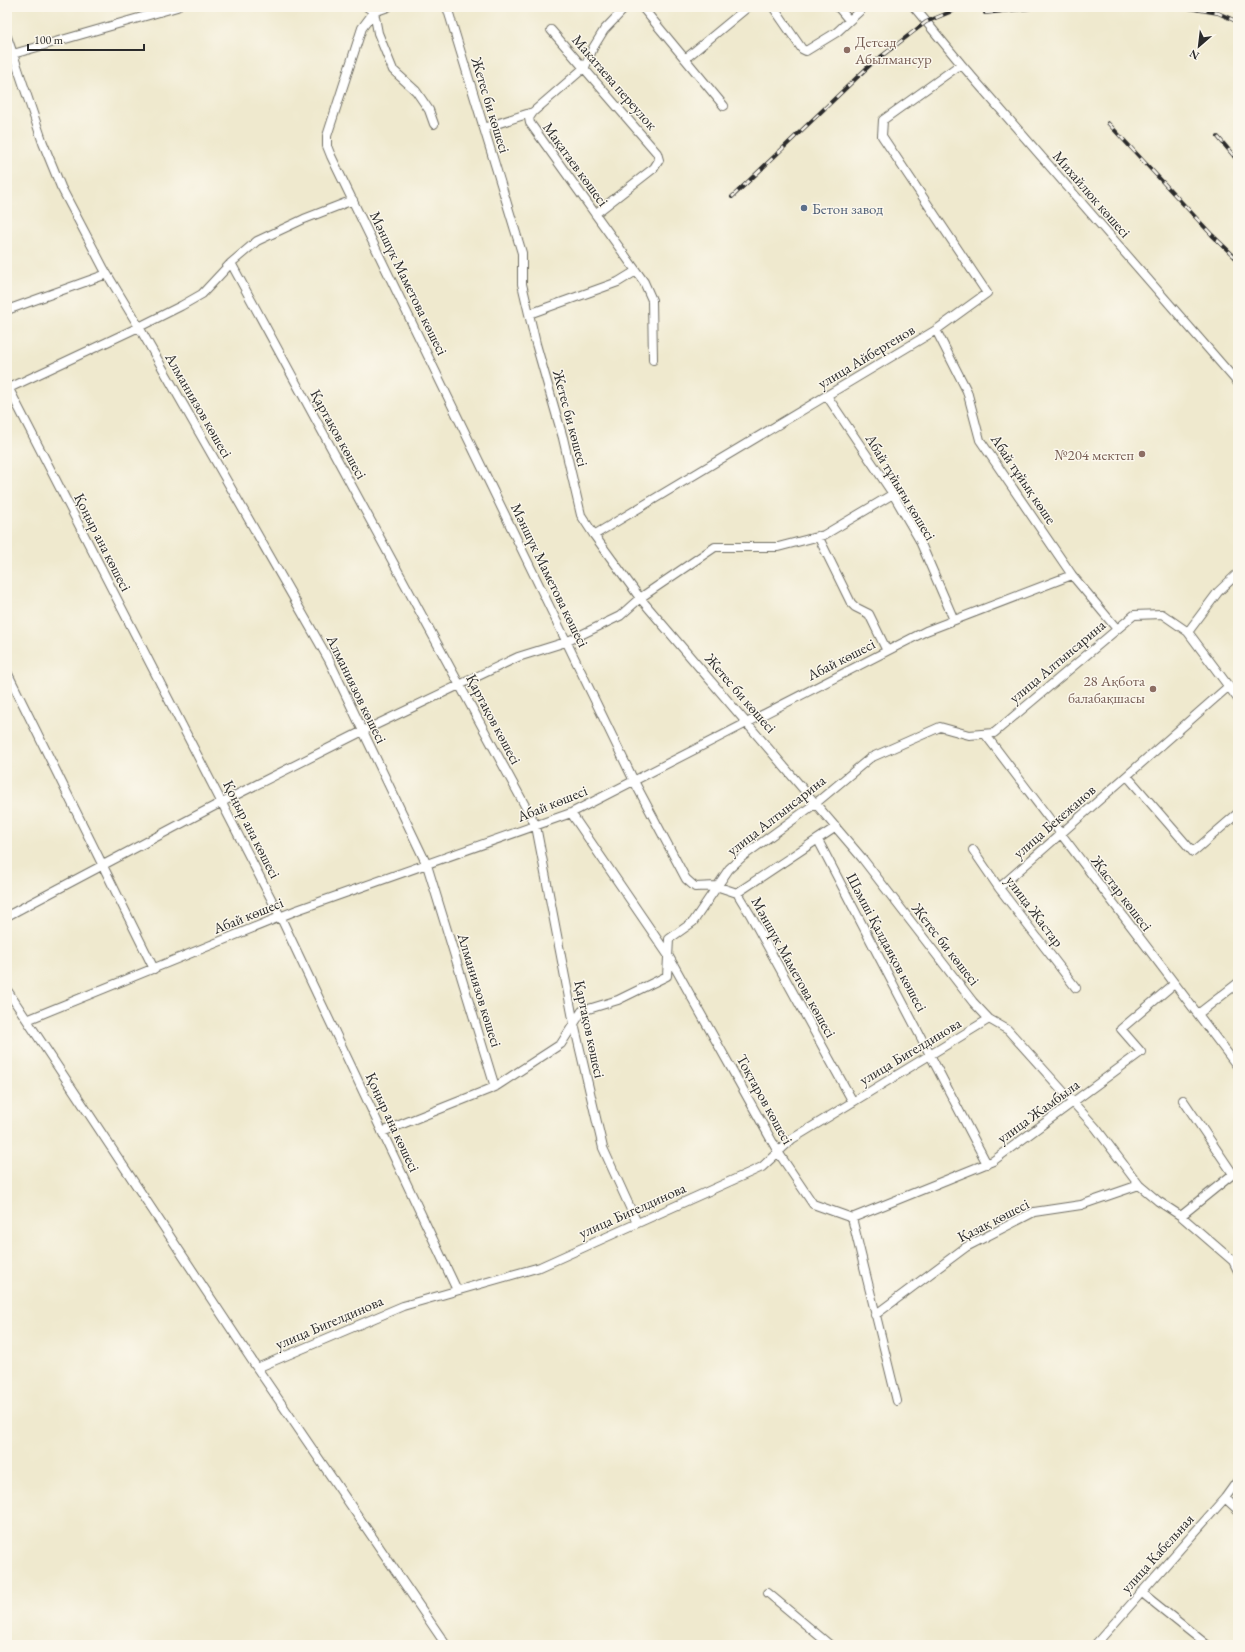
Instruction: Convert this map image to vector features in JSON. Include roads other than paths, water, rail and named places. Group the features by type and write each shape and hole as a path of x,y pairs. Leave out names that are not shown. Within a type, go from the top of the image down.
{"street":[{"path":"10,55 177,7"},
{"path":"388,7 371,9 378,33 393,70 416,91 429,110 434,124"},
{"name":"Жетес би көшесі","path":"447,7 522,253 522,284 563,438 581,514 594,535 640,598 836,827 973,1002 990,1019 1008,1030 1096,1128 1139,1185 1158,1201 1181,1216 1233,1261 1238,1268"},
{"name":"Мақатаев көшесі","path":"626,7 604,30 593,48 585,67 533,112 529,118 530,123 644,282 652,300 652,360"},
{"path":"642,7 724,106"},
{"path":"685,59 748,7"},
{"path":"773,7 802,49 806,51 837,32 848,20 864,7"},
{"path":"838,7 848,20"},
{"name":"Михайлюк көшесі","path":"914,7 961,64 1238,383"},
{"name":"Мәншүк Маметова көшесі","path":"371,9 362,28 327,136 329,151 634,781 686,879 695,887 716,886 737,893 854,1102"},
{"name":"Макатаева переулок","path":"551,30 585,67 657,153 659,160 654,168 595,214"},
{"name":"Алманиязов көшесі","path":"7,38 10,55 61,187 107,274 139,327 329,660 427,865 495,1087"},
{"name":"улица Айбергенов","path":"594,535 936,330 987,293 882,136 883,120 961,64"},
{"path":"484,128 533,112"},
{"path":"7,388 139,327 202,294 231,263 257,242 304,219 353,200"},
{"name":"Қартақов көшесі","path":"231,263 536,826 574,1024 603,1148 637,1223"},
{"path":"529,314 618,282 636,270"},
{"path":"7,310 107,274"},
{"name":"Абай тұйық көше","path":"936,330 968,391 980,440 1072,575 1117,629"},
{"name":"Қоңыр ана көшесі","path":"7,388 281,918 457,1290"},
{"name":"Абай тұйығы көшесі","path":"827,396 893,494 919,540 954,620"},
{"path":"7,916 222,802 460,684 518,657 566,642 620,616 640,598 715,547 778,547 824,535 893,494"},
{"path":"818,536 851,603 855,607 869,614 887,651"},
{"path":"1188,632 1218,592 1238,573"},
{"name":"Абай көшесі","path":"27,1020 281,918 297,910 571,813 926,631 1072,575"},
{"name":"улица Алтынсарина","path":"382,1132 495,1087 561,1044 582,1011 618,1000 667,976 669,939 693,922 716,886 729,869 742,857 816,803 870,758 940,727 969,736 994,733 1134,615 1162,614 1188,632 1238,699"},
{"path":"7,672 154,969"},
{"name":"улица Бекежанов","path":"999,888 1229,686"},
{"name":"Жастар көшесі","path":"985,734 1238,1067"},
{"path":"1127,776 1193,852 1238,813"},
{"name":"Тоқтаров көшесі","path":"571,813 668,955 778,1152 813,1204 852,1218"},
{"path":"737,893 836,827"},
{"name":"Шәмші Қалдаяқов көшесі","path":"818,840 987,1164"},
{"name":"улица Жастар","path":"972,850 999,888 1076,988"},
{"path":"1198,1014 1238,983"},
{"name":"улица Жамбыла","path":"852,1218 993,1161 1141,1052 1121,1029 1174,984"},
{"path":"7,990 257,1368 446,1645"},
{"name":"улица Бигелдинова","path":"257,1368 403,1306 540,1267 762,1167 792,1139 990,1019"},
{"path":"1181,1216 1233,1174 1183,1100"},
{"name":"Қазақ көшесі","path":"875,1315 966,1247 1034,1212 1081,1205 1139,1185"},
{"path":"852,1218 896,1401"},
{"name":"улица Кабельная","path":"1095,1645 1225,1498 1238,1480"},
{"path":"1225,1498 1238,1510"},
{"path":"1141,1592 1207,1645"},
{"path":"768,1593 830,1645"}],"railway":[{"path":"732,197 870,65 926,22 962,7"},
{"path":"985,13 1040,7"},
{"path":"1183,7 1218,13 1238,22"},
{"path":"1108,123 1212,235 1238,260"},
{"path":"1218,137 1238,161"}],"place":[{"name":"Детсад Абылмансур","path":"847,50"},
{"name":"Бетон завод","path":"804,208"},
{"name":"№204 мектеп","path":"1142,454"},
{"name":"28 Ақбота балабақшасы","path":"1153,689"}]}
